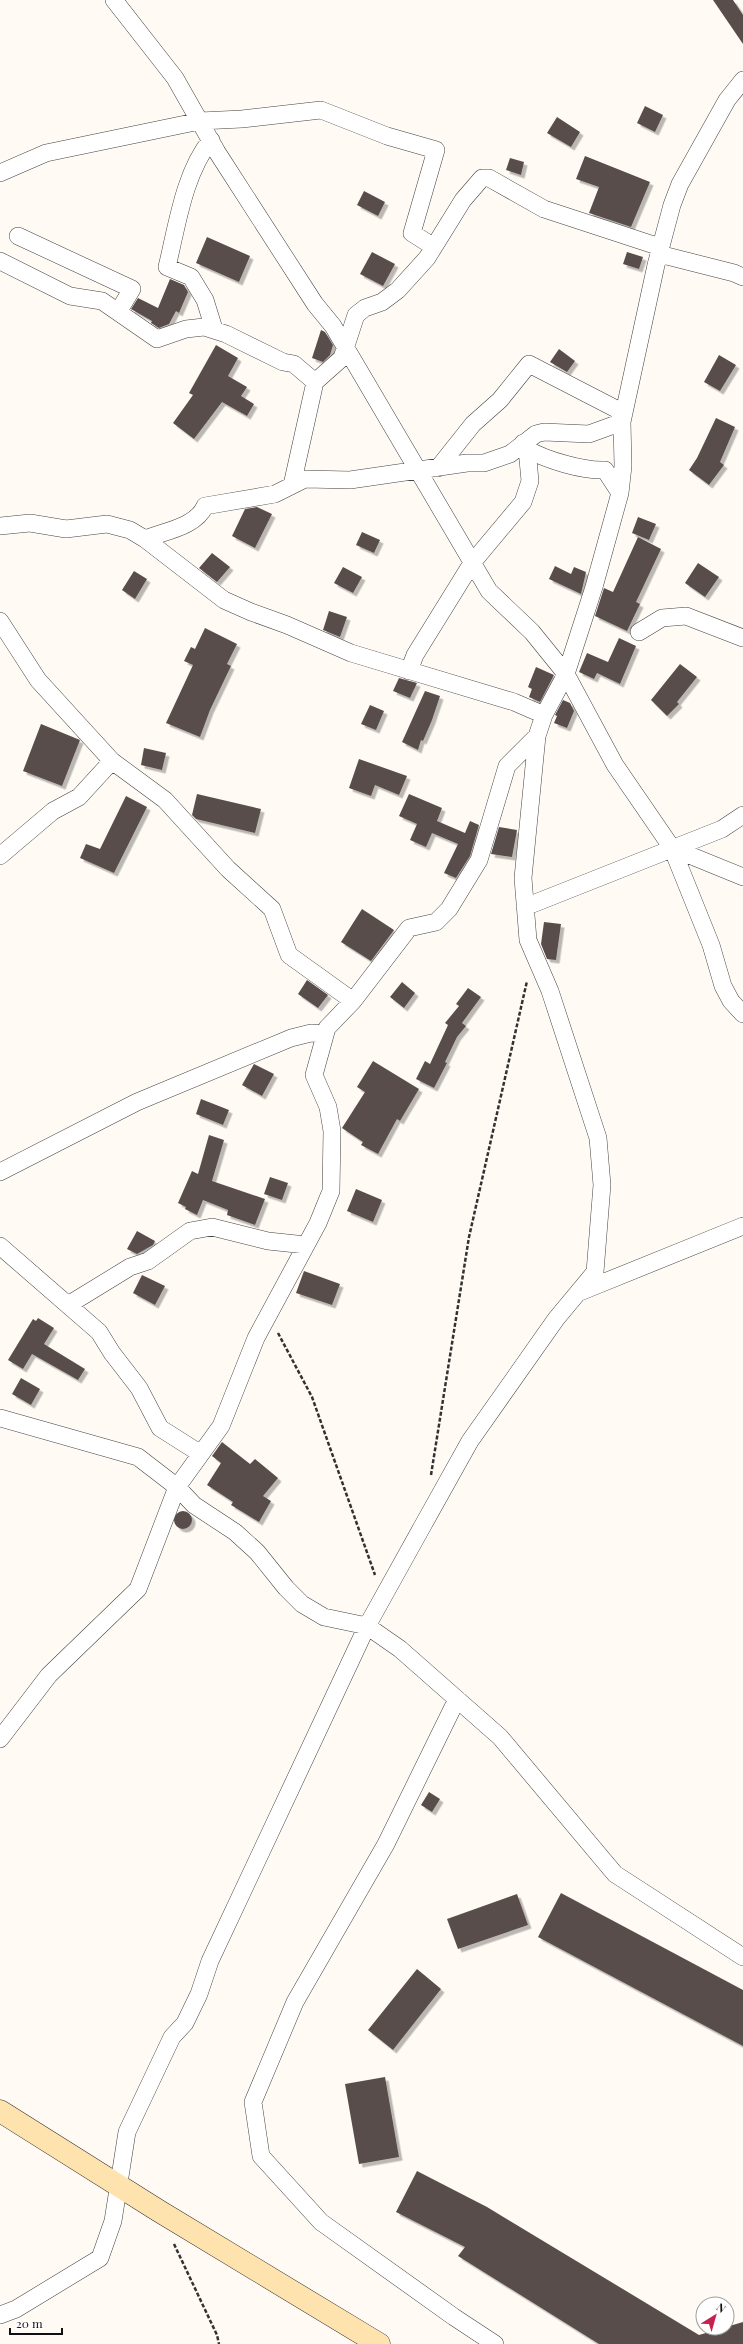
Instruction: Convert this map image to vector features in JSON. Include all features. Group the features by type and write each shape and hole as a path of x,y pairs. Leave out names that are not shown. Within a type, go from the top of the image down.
{"main road":[{"path":"0,2111 118,2186 379,2344"}],"street":[{"path":"114,0 171,72 211,140 315,304 333,326 489,591 532,632 566,674 615,765 672,848 711,946 723,986 731,1001 743,1014"},
{"path":"0,2315 16,2309 100,2258 113,2221 127,2132 172,2037 185,2023 199,1994 210,1961 367,1626 470,1441 556,1319 595,1272 602,1185 598,1138 550,992 528,940 523,878 537,736 544,716 566,674 594,587 620,493 624,466 623,417 660,251 680,184 727,100 743,80"},
{"path":"0,173 46,153 200,121 242,119 321,110 387,136 436,150 412,233 434,247"},
{"path":"211,140 201,152 189,180 167,267 191,277 205,300 214,329"},
{"path":"292,485 315,382 342,358 346,350 356,316 394,294 427,258 474,184 485,178 544,209 660,251 743,277"},
{"path":"18,236 132,289 118,312"},
{"path":"0,261 70,296 102,301 157,339 194,328 214,329 283,362 294,364 315,382"},
{"path":"438,468 473,424 500,400 529,364 623,417"},
{"path":"410,671 415,655 472,563 523,502 530,486 525,446 529,438 544,432 589,434 623,417"},
{"path":"145,539 190,522 201,515 205,506 275,494 305,479 336,481 484,463 510,454 525,446"},
{"path":"525,446 556,462 582,466 592,471 605,470 620,493"},
{"path":"0,526 30,523 66,528 107,524 130,530 145,539 224,600 351,653 514,702 544,716"},
{"path":"639,632 662,618 686,616 743,638"},
{"path":"0,621 38,680 112,761 165,800 228,870 272,909 289,955 353,1001"},
{"path":"0,1739 50,1676 138,1588 177,1488 221,1426 229,1410 245,1362 268,1315 306,1245 331,1191 332,1131 328,1108 314,1075 327,1028 353,1001 409,928 436,922 449,909 479,860 507,766 537,736"},
{"path":"0,856 53,811 79,797 112,761"},
{"path":"525,907 722,829 743,815"},
{"path":"672,848 743,877"},
{"path":"0,1172 144,1099 291,1038 311,1033 325,1034"},
{"path":"578,1293 743,1226"},
{"path":"68,1305 130,1267 148,1261 190,1231 212,1227 268,1241 306,1245"},
{"path":"0,1246 99,1332 112,1353 140,1388 160,1428 200,1454"},
{"path":"0,1418 138,1457 177,1488 194,1505 226,1525 248,1544 302,1604 324,1617 367,1626 400,1649 500,1736 615,1874 743,1957"},
{"path":"457,1699 386,1844 295,2002 253,2102 261,2156 321,2222 454,2317 495,2344"}],"path":[{"path":"430,1480 469,1237 533,954"},
{"path":"268,1315 312,1397 383,1597"},
{"path":"172,2239 217,2335 219,2344"}],"building":[{"path":"713,0 733,0 743,15 743,44"},
{"path":"645,106 663,115 655,132 637,123"},
{"path":"557,117 580,132 571,147 547,133"},
{"path":"585,156 650,182 631,227 589,213 599,187 576,179"},
{"path":"510,158 524,162 521,175 506,170"},
{"path":"364,191 385,202 378,216 357,205"},
{"path":"207,237 250,256 239,282 196,263"},
{"path":"372,252 395,264 383,286 360,274"},
{"path":"627,252 643,257 639,269 623,264"},
{"path":"170,279 184,285 188,292 179,313 176,311 169,324 159,328 151,323 152,321 131,309 138,298 158,308"},
{"path":"321,330 325,332 333,345 330,355 323,362 312,358"},
{"path":"216,345 238,358 228,376 247,387 241,396 254,404 247,416 222,402 194,439 173,423 193,395 189,393"},
{"path":"559,349 575,361 567,372 550,362"},
{"path":"719,355 736,365 720,391 704,382"},
{"path":"716,418 735,427 720,462 724,465 709,485 689,470 697,458"},
{"path":"257,507 272,514 255,548 232,536 245,509"},
{"path":"638,517 656,524 649,540 632,533"},
{"path":"362,532 380,540 374,553 356,545"},
{"path":"638,537 661,549 636,602 640,604 627,631 595,616 604,588 613,592"},
{"path":"212,553 230,567 217,582 199,568"},
{"path":"698,563 719,577 705,597 685,583"},
{"path":"555,566 571,574 574,567 586,572 581,594 549,579"},
{"path":"343,567 362,577 353,593 334,583"},
{"path":"134,571 147,579 135,599 122,590"},
{"path":"329,611 347,617 340,637 323,630"},
{"path":"205,628 237,644 227,664 231,666 210,710 200,737 166,723 193,665 184,661 191,647 195,649"},
{"path":"619,638 636,646 620,684 597,673 594,679 579,672 587,653 608,662"},
{"path":"680,664 697,677 677,702 679,704 667,716 651,700"},
{"path":"536,667 554,675 540,702 529,697 532,689 528,687"},
{"path":"399,678 417,683 410,698 393,691"},
{"path":"425,691 440,696 432,720 423,741 421,740 418,750 402,742"},
{"path":"563,700 570,703 574,711 567,728 554,723 557,716 555,715"},
{"path":"370,705 384,711 376,730 361,724"},
{"path":"41,724 80,740 62,786 23,771"},
{"path":"144,748 166,753 162,770 141,765"},
{"path":"359,759 407,776 399,795 375,785 371,796 349,788"},
{"path":"197,794 261,809 255,833 196,819 192,815"},
{"path":"409,794 442,808 437,821 465,833 470,821 479,825 470,856 456,878 444,873 458,844 432,833 426,847 410,840 417,824 399,816"},
{"path":"126,796 147,807 114,873 80,858 86,844 100,849"},
{"path":"499,827 517,830 512,857 491,854"},
{"path":"362,909 394,930 371,961 341,942"},
{"path":"544,922 561,924 556,960 547,959 541,944"},
{"path":"307,980 328,995 318,1008 298,994"},
{"path":"402,982 415,993 404,1008 390,997"},
{"path":"468,988 481,997 462,1023 466,1026 457,1037 445,1062 447,1063 434,1088 416,1079 425,1061 430,1064 448,1025 445,1023 459,1006 456,1004"},
{"path":"373,1061 419,1089 400,1121 397,1119 378,1154 361,1145 363,1142 342,1128 365,1092 357,1087"},
{"path":"254,1064 274,1074 262,1096 242,1085"},
{"path":"201,1099 229,1110 223,1125 196,1114"},
{"path":"209,1135 224,1140 212,1181 265,1199 255,1225 227,1215 228,1210 203,1200 197,1215 185,1209 186,1207 178,1203 192,1171 198,1174"},
{"path":"270,1177 288,1183 282,1200 264,1194"},
{"path":"356,1189 382,1200 373,1222 347,1211"},
{"path":"137,1231 155,1241 153,1245 137,1254 127,1249"},
{"path":"304,1271 340,1284 332,1305 296,1293"},
{"path":"142,1275 165,1286 155,1305 133,1293"},
{"path":"38,1318 54,1328 44,1344 85,1369 78,1380 32,1354 23,1369 8,1360 33,1319 36,1321"},
{"path":"21,1378 40,1389 31,1405 12,1394"},
{"path":"222,1442 250,1464 255,1459 278,1478 263,1496 271,1501 259,1522 231,1505 233,1502 207,1485 221,1463 212,1456"},
{"path":"183,1511 189,1514 192,1520 189,1526 183,1529 177,1526 174,1520 177,1514"},
{"path":"429,1792 440,1799 432,1812 421,1805"},
{"path":"561,1893 743,1990 743,2046 538,1937"},
{"path":"517,1894 528,1925 458,1949 447,1919"},
{"path":"417,1969 441,1989 393,2050 368,2030"},
{"path":"385,2077 399,2157 359,2164 345,2084"},
{"path":"417,2171 487,2207 695,2333 695,2336 735,2336 735,2324 743,2322 743,2344 599,2344 458,2256 465,2247 396,2212"}]}
